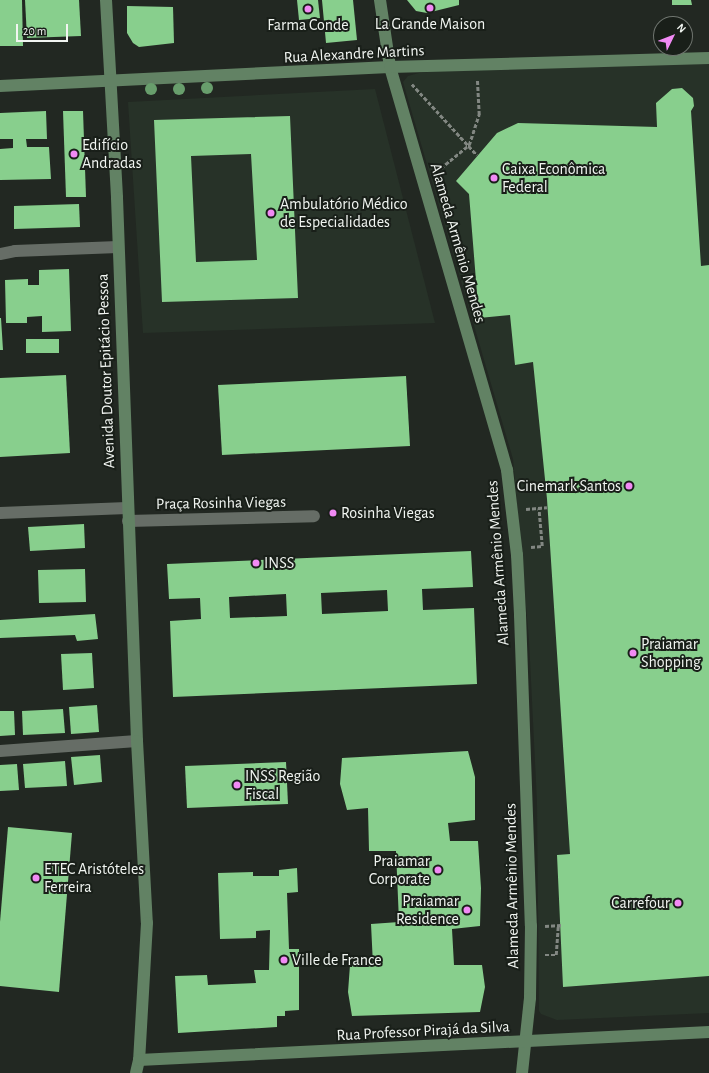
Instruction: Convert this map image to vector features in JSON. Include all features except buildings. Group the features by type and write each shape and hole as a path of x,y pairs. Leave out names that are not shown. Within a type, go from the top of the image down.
{"main road":[{"name":"Avenida Doutor Epitácio Pessoa","path":"106,0 118,248 137,741 147,923 139,1060 136,1073"},
{"name":"Alameda Armênio Mendes","path":"380,0 390,67 507,470 517,554 526,790 530,991 522,1073"},
{"name":"Rua Alexandre Martins","path":"0,86 109,80 235,76 390,67 709,58"},
{"name":"Rua Professor Pirajá da Silva","path":"139,1060 709,1032"}],"street":[{"path":"0,254 15,251 118,248"},
{"path":"0,513 128,508"},
{"name":"Praça Rosinha Viegas","path":"128,521 314,516"},
{"path":"0,751 137,741"}],"path":[{"path":"423,181 469,145 479,115 476,65"},
{"path":"412,84 477,155"},
{"path":"527,509 547,507"},
{"path":"539,508 542,546"},
{"path":"548,926 559,925 556,955"}],"shaded area":[{"name":"Praiamar Shopping","path":"709,61 709,1013 557,1020 541,1014 539,1011 537,802 529,640 513,459 403,82 408,76 419,73 463,68"},
{"name":"Ambulatório Médico de Especialidades","path":"375,89 435,323 143,333 128,102"}],"place":[{"name":"La Grande Maison","path":"430,8"},
{"name":"Farma Conde","path":"308,9"},
{"name":"Edifício Andradas","path":"74,154"},
{"name":"Caixa Econômica Federal","path":"494,178"},
{"name":"Ambulatório Médico de Especialidades","path":"271,213"},
{"name":"Cinemark Santos","path":"629,486"},
{"name":"Rosinha Viegas","path":"333,513"},
{"name":"INSS","path":"256,563"},
{"name":"Praiamar Shopping","path":"633,653"},
{"name":"INSS Região Fiscal","path":"237,785"},
{"name":"Praiamar Corporate","path":"438,870"},
{"name":"ETEC Aristóteles Ferreira","path":"36,878"},
{"name":"Carrefour","path":"678,903"},
{"name":"Praiamar Residence","path":"467,910"},
{"name":"Ville de France","path":"284,960"}]}
